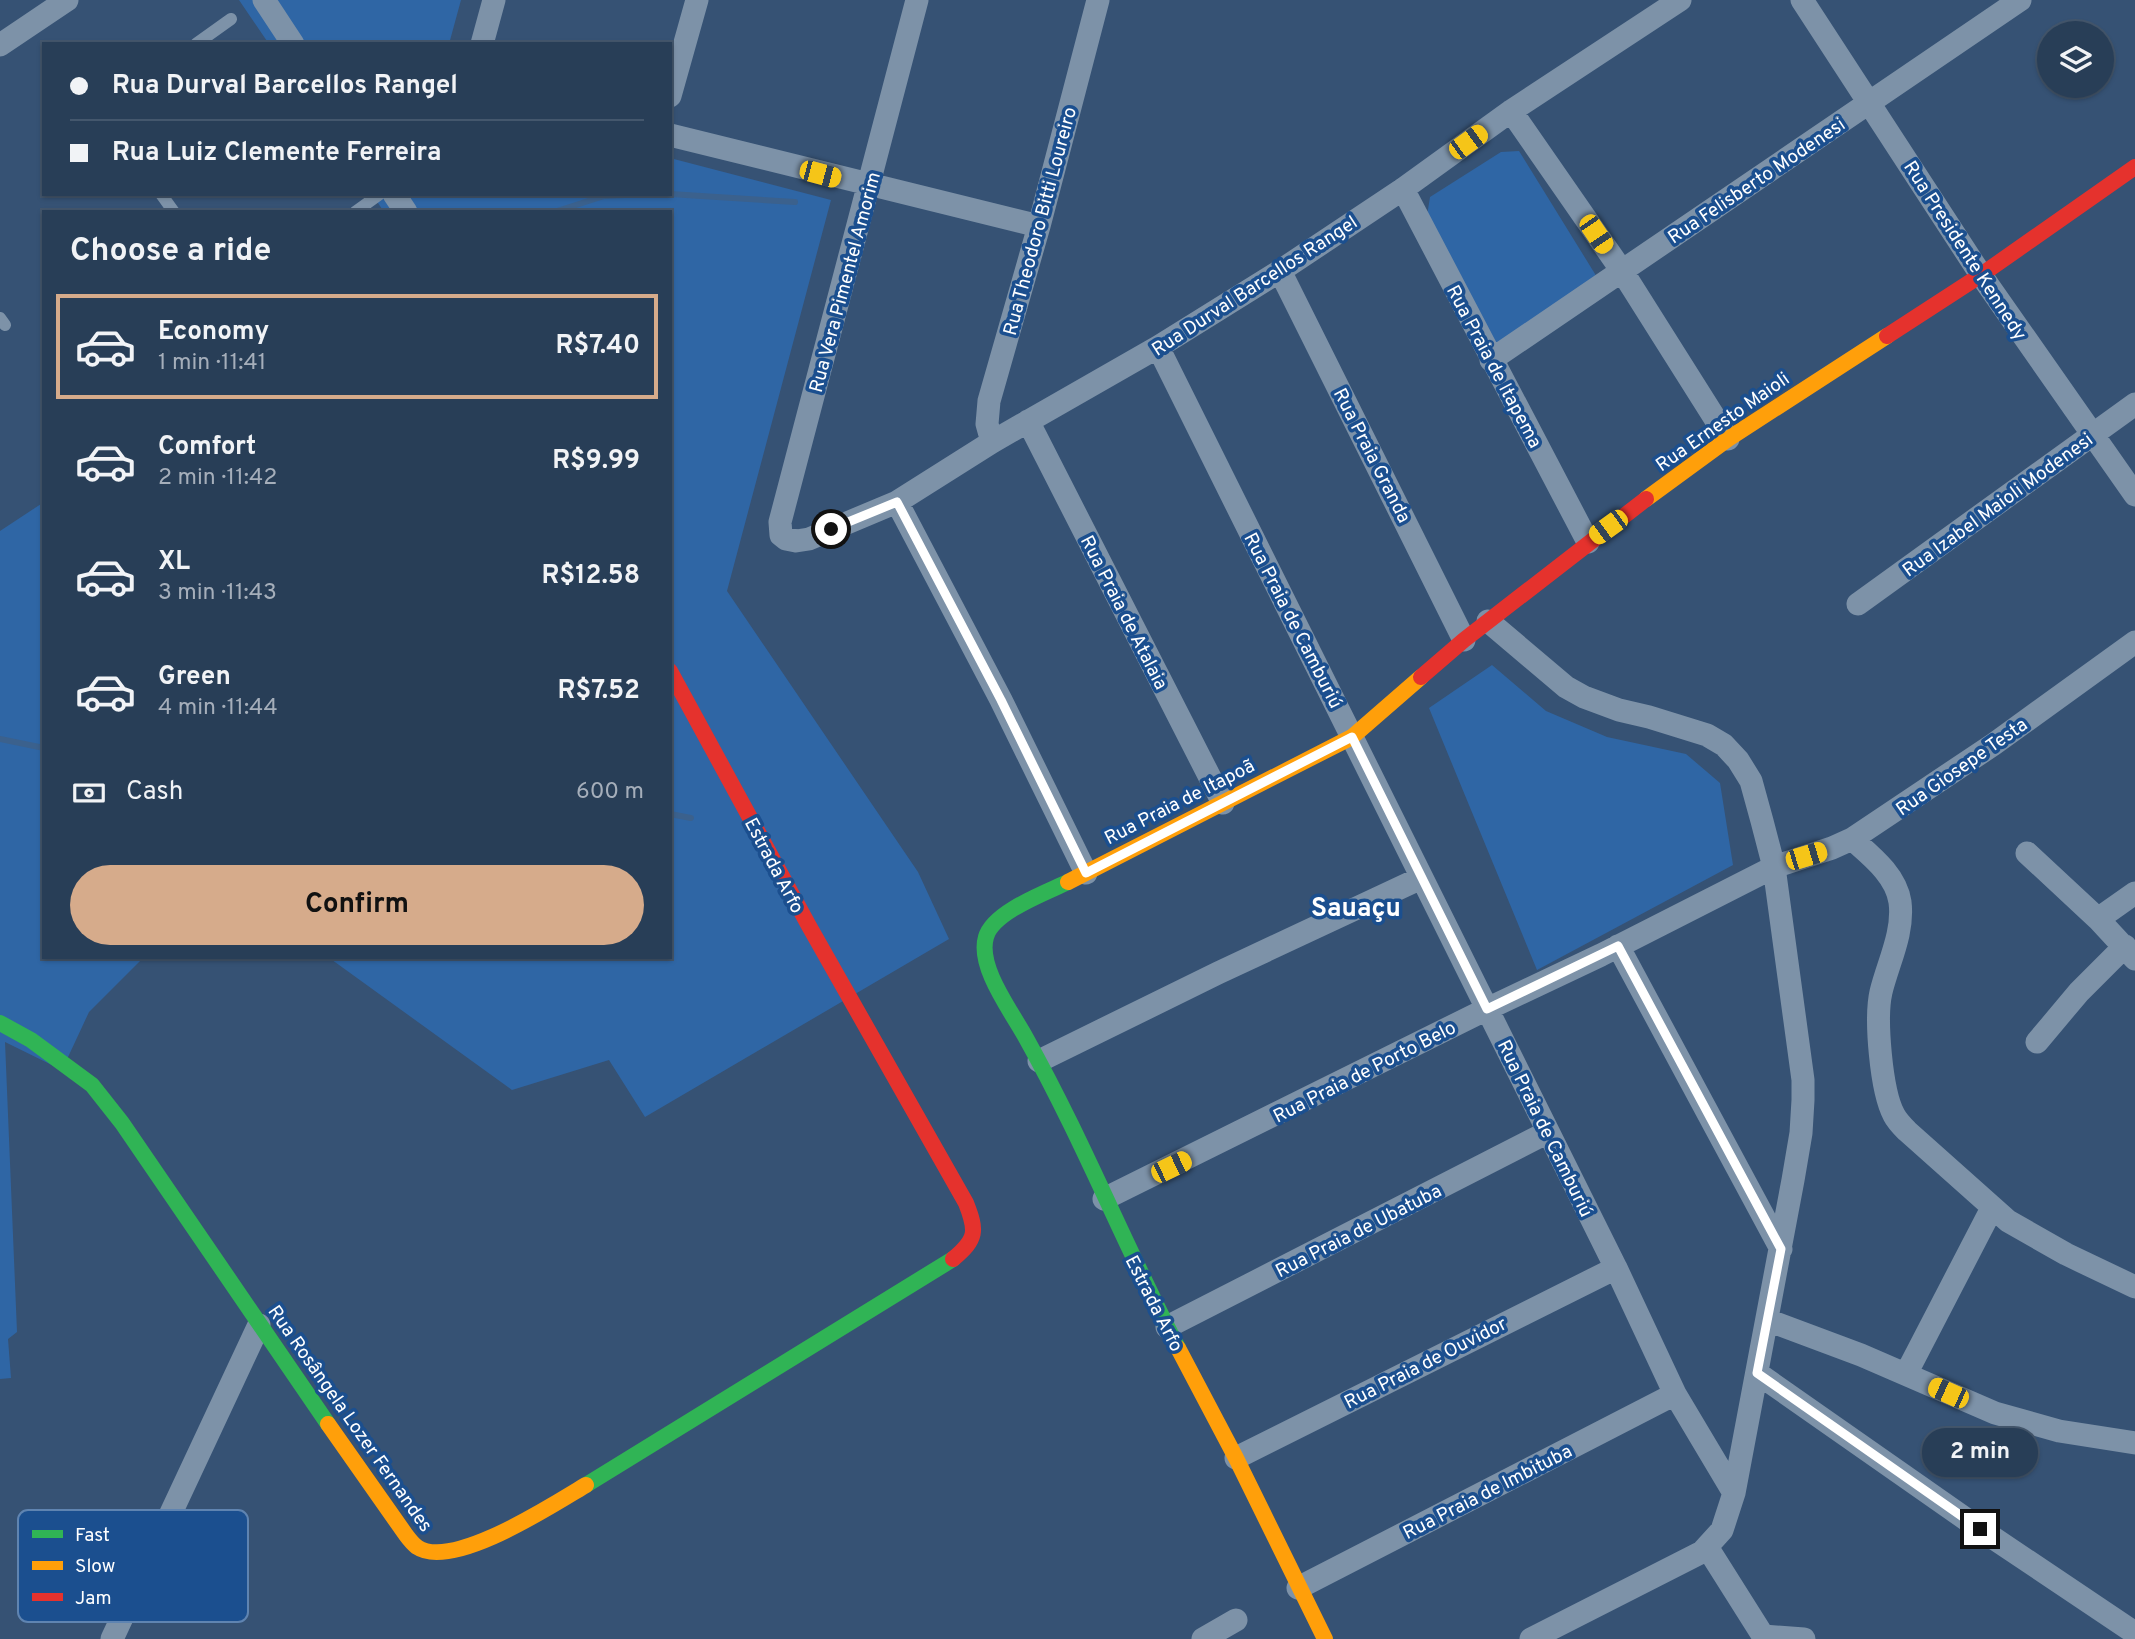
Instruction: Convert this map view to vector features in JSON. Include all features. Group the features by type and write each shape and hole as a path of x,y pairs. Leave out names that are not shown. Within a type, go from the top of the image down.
{"street":[{"path":"0,45 67,0"},
{"path":"264,0 292,42"},
{"path":"483,42 494,0"},
{"path":"672,89 696,0"},
{"name":"Rua Vera Pimentel Amorim","path":"809,539 786,539 781,535 780,523 917,0"},
{"name":"Rua Theodoro Bitti Loureiro","path":"992,442 988,424 989,401 1039,226 1098,0"},
{"name":"Rua Durval Barcellos Rangel","path":"809,539 897,502 992,442 1158,347 1280,271 1403,189 1511,111 1680,0"},
{"name":"Rua Presidente Kennedy","path":"1802,0 1981,275 2135,495"},
{"name":"Rua Felisberto Modenesi","path":"1491,360 2021,0"},
{"path":"1511,111 1622,271 1728,439"},
{"path":"672,136 1039,226"},
{"name":"Rua Ernesto Maioli","path":"1352,737 1464,639 1588,542 1728,439 1981,275 2135,167"},
{"name":"Rua Praia de Itapema","path":"1403,189 1588,542"},
{"name":"Rua Praia Granda","path":"1280,271 1464,639"},
{"name":"Rua Praia de Camburiú","path":"1158,347 1616,1268 1675,1394 1734,1493"},
{"name":"Rua Izabel Maioli Modenesi","path":"1858,604 2135,404"},
{"name":"Rua Praia de Atalaia","path":"1028,421 1223,803"},
{"path":"897,502 1001,700 1086,873"},
{"path":"1489,621 1566,687 1619,710 1649,716 1707,735 1724,746 1738,761 1751,781 1774,867 1801,1066 1803,1100 1801,1133 1781,1249 1734,1493 1722,1530 1702,1552 1531,1639"},
{"name":"Rua Giosepe Testa","path":"1774,867 1852,839 1994,744 2135,642"},
{"name":"Estrada Arfo","path":"672,675 809,926 966,1203"},
{"name":"Rua Praia de Itapoã","path":"986,966 984,941 991,924 1005,914 1352,737"},
{"path":"1852,839 1883,869 1900,900 1900,924 1880,994 1878,1019 1889,1103 1899,1123 2008,1221 2066,1254 2135,1287"},
{"path":"2027,853 2098,919 2130,953 2079,992 2037,1042"},
{"name":"Rua Praia de Porto Belo","path":"1104,1199 1774,867"},
{"path":"1039,1061 1421,878"},
{"path":"2098,919 2135,893"},
{"path":"1618,946 1781,1249"},
{"name":"Estrada Arfo","path":"986,966 1039,1061 1167,1327 1236,1458 1325,1639"},
{"name":"Rua Rosângela Lozer Fernandes","path":"0,1023 31,1040 92,1085 150,1161 259,1325 406,1535 418,1548 436,1552 481,1543 518,1525 951,1259 969,1246 975,1235 976,1227 966,1203"},
{"name":"Rua Praia de Ubatuba","path":"1167,1327 1548,1132"},
{"path":"1906,1374 1992,1208"},
{"name":"Rua Praia de Ouvidor","path":"1236,1458 1616,1268"},
{"path":"1767,1320 1906,1374 1995,1413 2025,1423 2135,1443"},
{"path":"172,1510 259,1325"},
{"path":"1757,1373 1980,1529 2135,1633"},
{"name":"Rua Praia de Imbituba","path":"1298,1588 1675,1394"},
{"path":"1707,1547 1764,1637 1804,1639"},
{"path":"1203,1639 1236,1620"},
{"path":"112,1639 120,1622"}],"lane":[{"path":"199,42 231,19"},
{"path":"358,210 377,196"}],"shaded area":[{"path":"239,0 461,0 450,42 268,42"},
{"path":"1519,151 1600,282 1498,347 1427,216 1430,197 1501,152"},
{"path":"672,159 831,200 727,591 918,872 949,939 645,1117 609,1060 512,1090 331,959 672,959 672,210 383,210 373,196 672,196"},
{"path":"42,503 42,959 142,959 89,1012 62,1070 5,1042 17,1332 8,1339 11,1378 0,1379 0,531"},
{"path":"1492,665 1546,711 1607,737 1686,754 1720,783 1733,865 1537,970 1429,708"}],"waterway":[{"path":"672,194 795,202"},
{"path":"560,210 604,196"},
{"path":"0,739 42,748"},
{"path":"672,814 691,818"}],"traffic: fast":[{"path":"1068,882 1021,904 999,919 986,937 986,962 997,989 1066,1114 1178,1348"},
{"path":"0,1023 31,1040 92,1085 122,1123 328,1424"},
{"path":"586,1485 953,1259"}],"traffic: slow":[{"path":"1646,499 1728,439 1887,336"},
{"path":"1068,882 1352,737 1421,677"},
{"path":"1178,1348 1236,1458 1325,1639"},
{"path":"328,1424 410,1540 417,1547 433,1552 454,1550 503,1532 586,1485"}],"traffic: jam":[{"path":"1887,336 1981,275 2135,167"},
{"path":"1421,677 1464,640 1646,499"},
{"path":"672,675 809,926 966,1203 973,1234 967,1246 953,1259"}],"district":[{"name":"Sauaçu","path":"1356,907"}],"route":[{"path":"831,529 897,502 1001,700 1086,873 1352,737 1487,1009 1618,946 1781,1249 1757,1373 1980,1529"}]}
